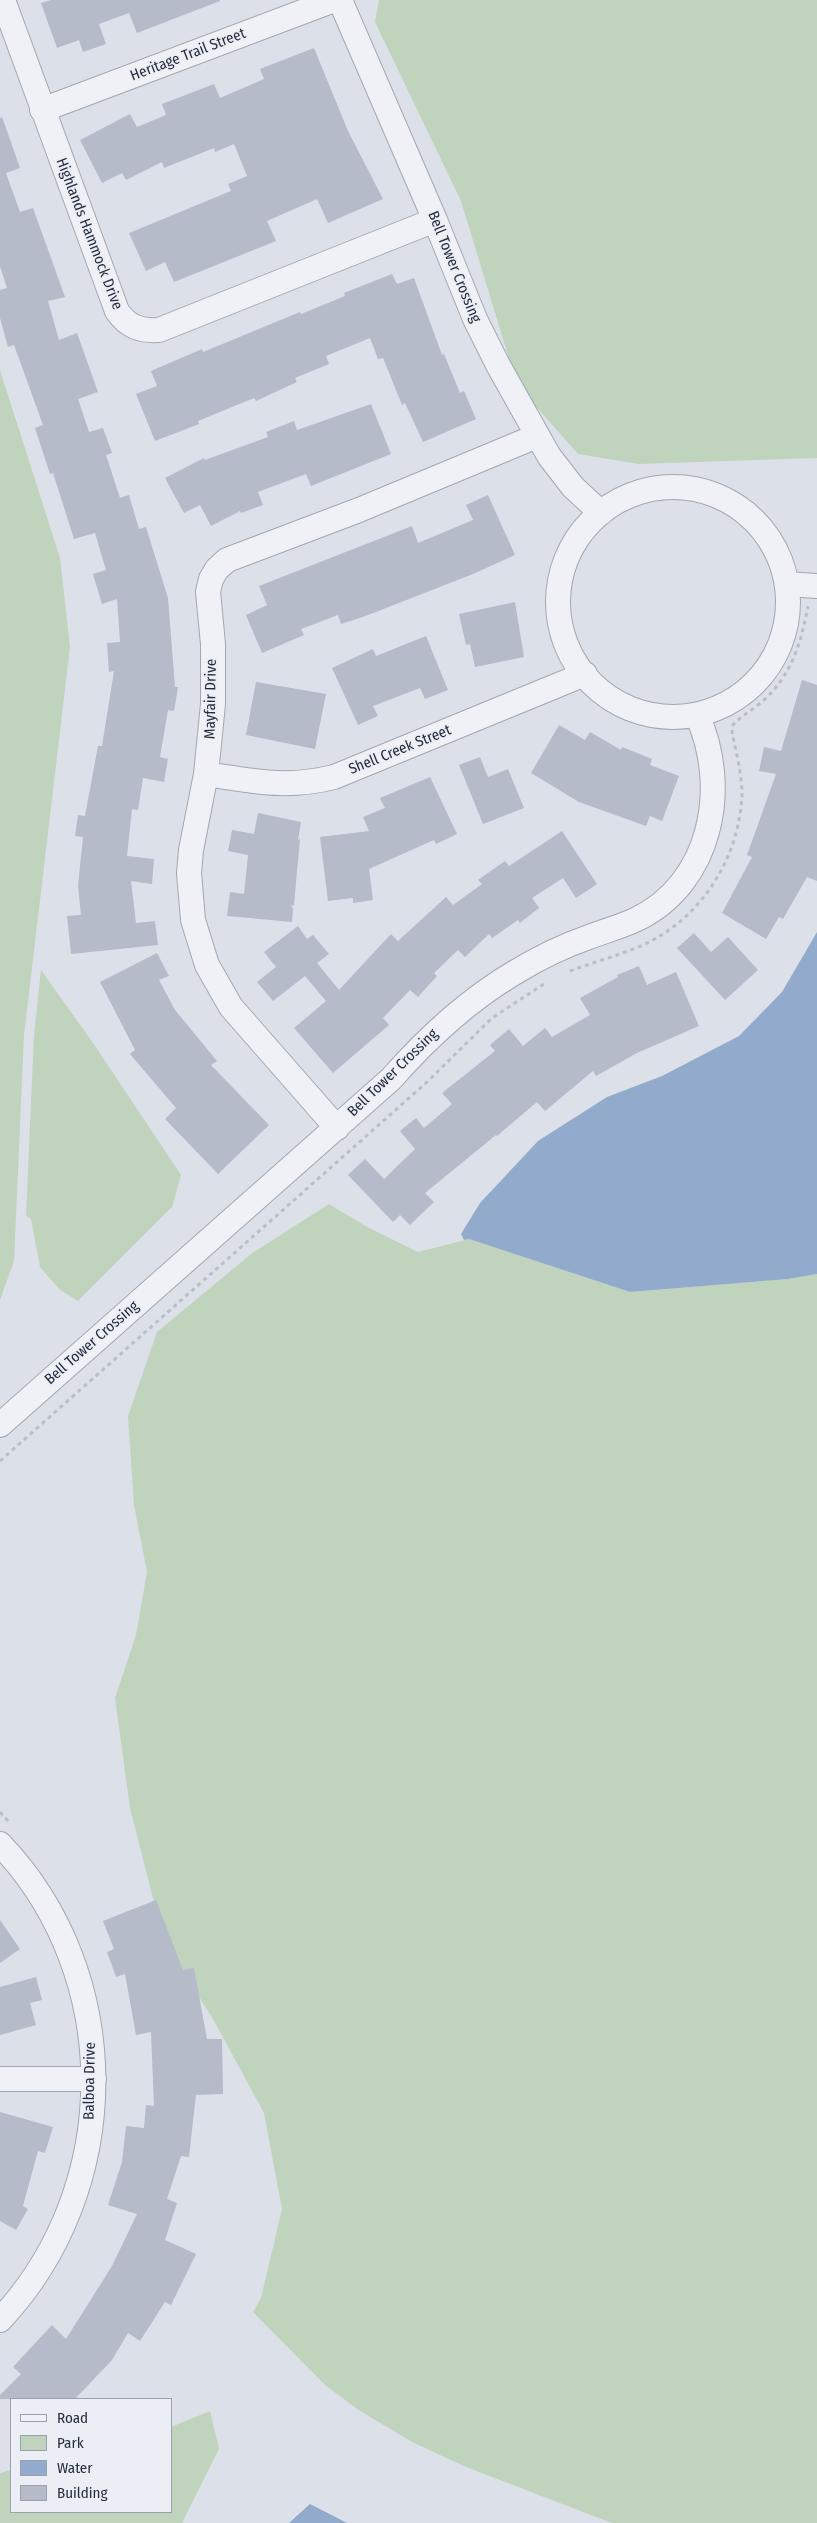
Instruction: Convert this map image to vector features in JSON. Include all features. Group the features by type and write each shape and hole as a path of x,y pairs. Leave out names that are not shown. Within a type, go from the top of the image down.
{"street":[{"name":"Highlands Hammock Drive","path":"3,0 116,312 134,328 146,331 159,330 435,220"},
{"name":"Heritage Trail Street","path":"42,110 334,0"},
{"name":"Bell Tower Crossing","path":"340,0 435,220 475,319 549,456 573,487 601,513"},
{"name":"Mayfair Drive","path":"337,1128 230,1007 218,987 202,951 193,920 189,874 191,850 206,774 213,704 213,644 208,592 211,579 227,560 359,510 537,436"},
{"path":"662,488 699,490 716,495 732,503 760,526 779,556 787,584 788,608 786,626 773,659 748,688 724,705 697,715 659,716 641,712 607,695 585,674 570,653 559,617 558,598 560,580 573,546 584,530 601,513 627,497 662,488"},
{"path":"787,584 815,586"},
{"name":"Shell Creek Street","path":"206,774 277,784 306,784 334,777 585,674"},
{"name":"Bell Tower Crossing","path":"0,1424 392,1079 441,1027 491,988 537,960 586,938 635,920 657,907 680,885 698,858 707,834 713,808 714,780 711,753 697,715"},
{"name":"Balboa Drive","path":"0,1844 42,1896 66,1942 76,1967 89,2018 94,2079 92,2114 84,2160 71,2205 41,2268 14,2305 0,2320"},
{"path":"0,2079 94,2079"}],"path":[{"path":"566,972 652,940 683,919 705,896 715,882 731,851 739,818 741,774 732,732 733,725 762,702 788,671 800,643 815,586"},
{"path":"0,1461 426,1083 492,1018 551,980"}],"green space":[{"path":"379,0 817,0 817,458 639,464 578,454 517,385 461,201 375,22"},
{"path":"0,370 60,558 70,647 24,1035 14,1261 0,1300"},
{"path":"41,970 93,1043 181,1175 172,1207 78,1301 59,1289 40,1267 31,1219 26,1216 34,1035"},
{"path":"329,1204 369,1228 418,1252 469,1239 630,1292 788,1279 817,1274 817,2523 612,2523 466,2467 414,2443 360,2411 325,2385 253,2312 261,2298 282,2209 264,2113 213,2019 164,1941 130,1808 115,1698 136,1635 147,1572 134,1505 128,1416 157,1332 251,1254"},
{"path":"210,2411 219,2449 182,2523 0,2523 0,2473 10,2470 10,2513 172,2513 172,2427"}],"water":[{"path":"817,932 817,1274 788,1279 630,1292 469,1239 464,1240 461,1234 480,1203 538,1141 607,1097 662,1076 739,1036 782,992"},
{"path":"310,2504 347,2523 289,2523"}],"building":[{"path":"51,0 220,1 137,33 129,13 99,24 106,44 83,52 79,40 57,48 41,3"},
{"path":"314,48 348,131 383,199 328,223 317,199 267,221 276,241 174,282 165,262 146,271 129,233 231,191 228,184 247,176 234,144 215,152 214,148 164,168 162,162 126,180 122,173 102,183 80,140 130,114 137,127 166,115 162,104 214,84 220,98 264,79 260,69"},
{"path":"2,117 20,168 6,173 20,212 33,208 65,297 48,301 59,340 77,333 98,392 78,399 89,432 103,428 112,453 106,455 120,498 129,495 139,529 146,527 168,598 175,687 178,687 174,711 168,710 160,757 168,759 164,782 143,778 138,810 132,809 127,856 154,859 152,884 131,881 136,923 155,921 158,945 71,954 67,916 81,915 78,886 83,837 75,836 78,815 85,816 98,746 102,746 114,671 109,672 107,643 120,642 117,599 102,604 93,574 106,570 95,533 74,539 53,473 50,474 35,428 43,425 14,345 8,347 0,318 0,290 7,288 0,266 0,118"},
{"path":"392,274 397,284 414,278 442,355 444,354 460,393 464,391 476,419 423,442 405,403 402,405 383,358 378,359 370,338 326,356 329,364 295,378 297,382 256,401 254,398 198,421 199,424 155,441 136,394 157,386 151,371 202,349 203,352 300,312 301,314 345,296 344,293"},
{"path":"371,404 391,454 311,486 306,474 258,492 263,505 241,513 240,511 211,526 200,505 184,513 165,478 204,458 205,460 268,437 266,432 294,421 297,430"},
{"path":"488,495 515,555 473,574 363,617 341,624 338,615 301,629 304,635 262,653 246,615 267,605 259,586 412,526 418,543 473,520 466,505"},
{"path":"515,602 524,657 475,667 470,644 466,645 459,614"},
{"path":"426,636 448,690 425,699 420,688 373,706 378,716 358,725 332,668 373,649 376,656"},
{"path":"802,680 817,685 817,881 807,877 783,919 779,917 766,939 722,913 752,857 747,855 776,774 759,771 764,747 781,751"},
{"path":"256,682 326,694 315,749 246,735"},
{"path":"559,725 585,740 590,732 621,750 622,747 652,759 650,765 679,776 662,821 650,816 646,826 579,802 531,773"},
{"path":"480,757 488,777 508,769 524,808 483,824 459,765"},
{"path":"430,777 457,834 436,844 434,840 369,869 373,900 353,903 353,898 328,901 320,837 369,831 363,817 385,808 380,798"},
{"path":"258,813 301,822 294,905 291,906 293,909 292,922 227,916 230,892 244,894 248,855 228,851 232,830 254,834"},
{"path":"562,831 597,884 576,898 563,878 532,898 539,908 520,923 518,920 492,938 489,934 465,957 458,950 434,973 437,976 418,997 410,990 383,1018 389,1025 333,1073 294,1028 326,1001 305,976 273,1001 257,982 276,967 264,952 298,926 307,939 313,935 329,954 317,963 339,990 391,934 398,941 446,897 453,905 482,884 478,880 505,861 509,866"},
{"path":"694,933 711,952 728,937 758,970 725,1000 677,948"},
{"path":"157,953 169,976 159,980 175,1010 217,1061 211,1065 269,1125 218,1174 165,1119 176,1108 130,1054 135,1050 100,982"},
{"path":"639,966 647,985 676,972 699,1026 637,1053 596,1076 593,1071 545,1111 537,1102 425,1193 434,1202 410,1225 400,1215 393,1222 348,1175 365,1159 384,1179 415,1149 400,1131 416,1118 424,1128 452,1104 442,1093 495,1051 490,1045 509,1029 523,1046 545,1028 552,1037 590,1015 580,998 618,977 617,975"},
{"path":"156,1900 183,1970 194,1968 207,2039 222,2039 223,2094 196,2095 189,2157 181,2156 167,2199 177,2203 165,2240 196,2254 171,2305 165,2302 140,2341 128,2333 112,2360 76,2398 0,2399 0,2395 21,2374 13,2367 52,2325 66,2339 112,2266 137,2214 108,2205 122,2162 126,2126 144,2128 146,2105 154,2106 151,2032 136,2035 125,1974 116,1977 107,1952 114,1949 103,1921"},
{"path":"0,1920 20,1949 0,1963"},
{"path":"36,1977 42,2000 30,2003 36,2025 0,2035 0,1987"},
{"path":"0,2112 53,2127 45,2153 38,2151 23,2206 28,2209 16,2230 0,2221"}]}
